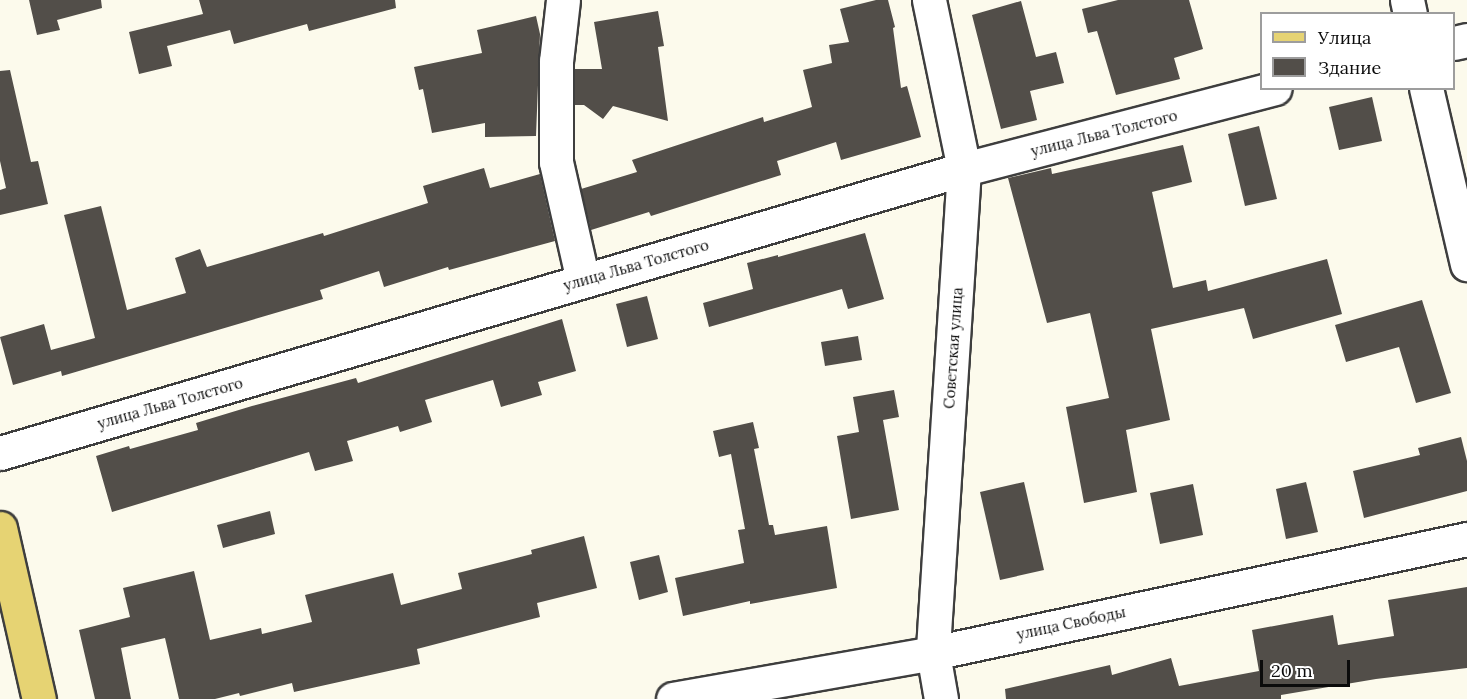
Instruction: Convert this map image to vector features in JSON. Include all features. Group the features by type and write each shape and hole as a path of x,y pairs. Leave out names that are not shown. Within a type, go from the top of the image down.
{"main road":[{"path":"0,528 39,699"}],"street":[{"path":"563,0 556,61 556,162 583,281"},
{"name":"Советская улица","path":"929,0 964,169 933,653 941,699"},
{"name":"улица Льва Толстого","path":"0,453 964,169 1267,90"},
{"path":"1426,90 1467,264"},
{"name":"улица Свободы","path":"673,699 933,653 1467,538"}],"building":[{"path":"29,0 101,0 102,8 57,20 60,30 37,35"},
{"path":"199,0 395,0 396,8 309,31 307,24 234,44 230,30 167,46 172,66 139,74 129,32 203,14"},
{"path":"876,0 888,0 895,27 893,28 901,88 907,86 921,137 841,160 836,142 777,161 781,175 651,216 649,212 591,230 581,189 637,172 632,160 763,117 764,122 812,107 803,70 832,63 829,45 849,42 840,9"},
{"path":"1118,0 1189,0 1203,49 1174,58 1180,79 1116,95 1097,31 1088,33 1082,9"},
{"path":"1021,1 1036,57 1056,52 1064,83 1030,91 1037,120 1001,129 972,15"},
{"path":"658,11 664,46 658,47 668,121 613,106 603,119 584,105 575,105 575,69 602,69 594,22"},
{"path":"536,16 540,34 536,136 485,137 485,123 432,133 423,89 419,90 414,67 482,53 477,30"},
{"path":"10,70 31,162 38,161 48,204 0,215 0,190 6,188 0,161 0,71"},
{"path":"1372,97 1382,141 1339,150 1329,107"},
{"path":"1259,126 1277,199 1245,206 1228,134"},
{"path":"1183,145 1192,182 1152,192 1173,288 1206,280 1208,291 1327,259 1342,314 1253,339 1244,308 1151,329 1170,420 1126,430 1137,492 1084,503 1066,407 1109,398 1090,313 1047,323 1008,178 1051,168 1052,174"},
{"path":"484,168 490,188 540,174 555,241 449,270 448,267 384,287 379,271 320,290 323,299 62,376 61,371 13,385 0,337 44,324 51,350 95,338 64,215 101,206 127,310 186,293 175,258 200,249 207,267 323,233 324,236 428,203 423,186"},
{"path":"865,233 884,299 848,309 842,289 709,327 703,303 753,289 747,263 778,255 778,257"},
{"path":"647,296 658,339 627,347 616,304"},
{"path":"1422,300 1451,393 1416,403 1399,347 1346,362 1335,325"},
{"path":"562,319 576,371 538,382 542,395 501,407 493,380 425,400 432,422 400,432 398,426 347,441 353,461 315,471 309,452 112,512 96,456 198,430 196,423 252,406 356,378 358,383"},
{"path":"858,336 862,360 825,366 821,342"},
{"path":"894,390 899,417 883,420 899,510 851,519 837,436 859,432 853,397"},
{"path":"753,422 759,448 754,449 769,525 773,525 775,535 827,526 837,588 750,604 750,601 683,616 675,578 744,563 738,530 745,529 731,454 719,457 713,431"},
{"path":"1461,437 1467,461 1467,491 1364,518 1353,471 1420,455 1418,448"},
{"path":"1024,482 1044,570 1000,580 980,492"},
{"path":"1306,482 1318,532 1286,539 1276,489"},
{"path":"1193,484 1203,535 1160,544 1150,493"},
{"path":"270,511 275,534 223,548 217,525"},
{"path":"584,536 597,588 537,603 540,617 417,649 420,664 294,692 292,683 240,696 239,693 215,699 179,699 165,638 121,648 131,699 95,699 79,630 130,617 123,588 194,571 210,640 261,628 262,634 312,622 305,595 393,573 401,605 462,589 458,573 532,554 531,550"},
{"path":"659,555 668,592 639,600 630,562"},
{"path":"1467,587 1467,668 1376,679 1281,695 1281,699 1006,699 1005,689 1110,665 1112,675 1171,658 1179,686 1259,671 1252,630 1333,615 1338,645 1394,636 1388,600"}]}
